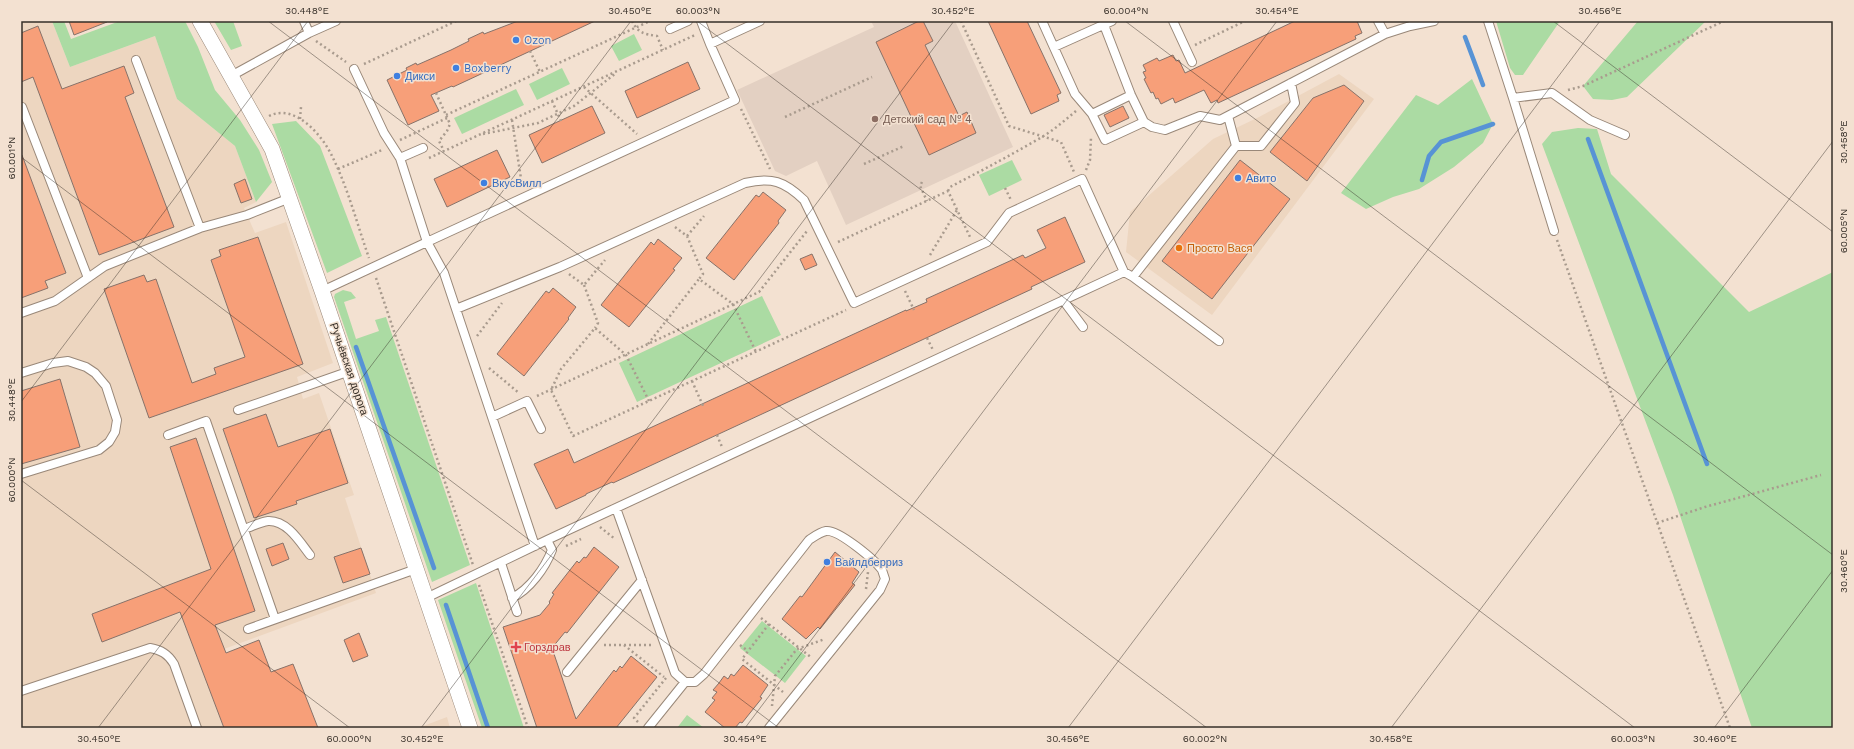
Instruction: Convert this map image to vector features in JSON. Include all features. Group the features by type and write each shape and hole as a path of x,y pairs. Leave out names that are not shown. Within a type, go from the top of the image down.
{"street":[{"name":"Ручьёвская дорога","path":"200,21 272,149 350,371 470,728"}],"lane":[{"path":"304,21 309,33"},
{"path":"231,76 309,33 336,21"},
{"path":"670,29 688,21"},
{"path":"322,291 735,100 701,21"},
{"path":"710,44 760,21"},
{"path":"1042,21 1075,94 1092,114 1105,140 1144,122"},
{"path":"1054,46 1112,21"},
{"path":"1174,21 1192,62"},
{"path":"1378,21 1386,34"},
{"path":"1104,25 1131,96 1144,122 1152,127 1165,130 1200,116 1220,120 1386,34 1410,26 1434,21"},
{"path":"1488,21 1514,98 1554,231"},
{"path":"136,60 200,228"},
{"path":"354,69 384,133 400,158 428,242 444,272 535,546"},
{"path":"1236,146 1261,146 1295,103 1291,83"},
{"path":"1514,98 1552,93 1590,120 1625,134"},
{"path":"1092,114 1131,96"},
{"path":"22,107 88,278"},
{"path":"1228,116 1236,146"},
{"path":"1133,277 1236,146"},
{"path":"400,158 423,148"},
{"path":"456,309 622,240 745,183 759,180 775,180 790,187 804,200 854,303 987,242 1009,213 1082,179 1124,272 1133,277 1220,342"},
{"path":"21,313 55,301 105,266 200,228 247,215 290,198"},
{"path":"426,598 547,540 1124,272"},
{"path":"1063,300 1083,328"},
{"path":"21,373 53,363 68,361 86,367 95,373 106,386 117,420 115,432 109,442 100,450 21,474"},
{"path":"238,410 350,371"},
{"path":"492,417 527,401 541,430"},
{"path":"168,435 206,421 275,619"},
{"path":"616,508 675,673 685,682 695,682 704,674 810,540 817,534 827,531 837,532 869,558 882,571 885,579 880,590 770,728"},
{"path":"244,529 268,521 279,523 292,532 310,555"},
{"path":"512,598 526,589 548,561 552,550 547,540"},
{"path":"501,563 517,612"},
{"path":"248,629 416,569"},
{"path":"567,672 642,580"},
{"path":"21,692 150,648 159,650 169,656 174,664 197,728"},
{"path":"648,728 685,682"}],"path":[{"path":"309,33 316,42 354,69 456,21"},
{"path":"632,21 635,28 644,34 657,36 663,50"},
{"path":"338,169 369,157 393,145 404,137 650,21"},
{"path":"961,21 1009,126 1061,142 1075,174 1082,179 1090,160 1092,114"},
{"path":"1186,49 1245,21"},
{"path":"1552,93 1583,86 1724,21"},
{"path":"404,170 704,30"},
{"path":"530,51 540,72"},
{"path":"479,135 538,123 558,114 574,106 619,70"},
{"path":"785,116 872,76"},
{"path":"584,86 646,141"},
{"path":"436,94 450,124 447,131 439,140 444,152"},
{"path":"735,100 740,107 775,180"},
{"path":"552,101 561,121"},
{"path":"828,247 948,191 950,187 1006,158 1023,146 1042,137 1084,105"},
{"path":"300,119 301,107"},
{"path":"258,122 274,114 287,112 300,119 312,128 322,139 338,169 373,268 528,728"},
{"path":"512,120 524,198"},
{"path":"864,164 904,146"},
{"path":"922,182 920,186 927,201"},
{"path":"948,191 975,248"},
{"path":"919,273 957,209"},
{"path":"502,303 470,350 527,401 760,292 815,221"},
{"path":"1554,231 1730,728"},
{"path":"648,344 703,274 687,236"},
{"path":"584,285 622,240"},
{"path":"551,390 561,369 598,323 584,285 560,267"},
{"path":"699,279 733,304 756,352"},
{"path":"901,282 914,310"},
{"path":"551,390 573,436 847,310 854,303"},
{"path":"594,328 626,355 648,401"},
{"path":"692,381 704,408"},
{"path":"1657,523 1705,507 1820,475"},
{"path":"590,520 632,553"},
{"path":"864,610 869,558"},
{"path":"753,611 820,665"},
{"path":"769,624 742,658 792,699"},
{"path":"770,728 775,676 799,648 847,632"},
{"path":"590,644 665,645"},
{"path":"624,645 666,678"},
{"path":"742,646 748,651"},
{"path":"640,723 634,718 666,678 675,673"}],"shaded area":[{"path":"21,21 52,21 70,67 155,36 177,99 235,146 256,202 244,208 255,233 286,222 333,363 297,377 303,399 319,393 354,495 345,498 376,593 224,649 253,728 21,728"},
{"name":"Детский сад № 4","path":"871,21 955,21 1013,147 846,225 817,161 786,176 775,171 737,90 874,27"},
{"path":"1339,74 1374,99 1212,315 1126,252 1130,212 1213,139 1259,117"},
{"path":"447,717 450,728 418,728"}],"green space":[{"path":"52,21 64,21 71,39 120,21 185,21 198,47 215,90 240,120 259,150 272,182 256,202 235,146 177,99 155,36 70,67"},
{"path":"214,21 233,21 242,46 231,50"},
{"path":"1496,21 1560,21 1523,75 1515,75 1510,68"},
{"path":"1638,21 1706,21 1627,97 1612,100 1593,99 1583,86"},
{"path":"634,34 642,50 619,61 611,46"},
{"path":"562,68 570,84 537,100 529,84"},
{"path":"1472,79 1493,124 1483,143 1454,167 1419,189 1393,197 1366,209 1341,193 1416,95 1438,105"},
{"path":"516,89 524,105 462,134 454,118"},
{"path":"296,121 320,146 362,256 327,273 272,124"},
{"path":"1578,128 1597,129 1611,174 1749,312 1833,272 1833,728 1752,728 1673,495 1542,144 1552,132"},
{"path":"1012,160 1022,180 989,196 979,175"},
{"path":"343,290 351,292 356,298 344,302 356,339 379,331 375,320 386,317 470,565 432,582 334,297 335,294"},
{"path":"762,296 781,335 637,402 619,363"},
{"path":"476,583 524,728 482,728 438,600"},
{"path":"762,621 806,656 785,683 740,648"},
{"path":"687,715 704,728 677,728"}],"building":[{"path":"69,21 107,21 107,22 74,35"},
{"path":"518,21 595,21 453,87 452,86 431,95 439,111 408,125 387,80 407,70 406,68 416,63 417,65 451,50 469,41 468,39 483,32 484,34"},
{"path":"919,21 923,21 933,41 925,45 959,116 967,112 976,133 929,155 876,42"},
{"path":"988,21 1027,21 1061,93 1057,95 1059,101 1031,114"},
{"path":"1295,21 1357,21 1362,33 1355,36 1356,39 1218,103 1217,100 1211,103 1204,90 1175,103 1173,98 1161,104 1158,98 1156,99 1153,92 1151,93 1144,79 1146,78 1143,72 1146,71 1143,65 1157,58 1159,61 1173,55 1176,61 1179,60 1185,73"},
{"path":"38,26 62,89 124,66 134,93 125,97 174,227 99,255 33,77 21,82 21,33"},
{"path":"688,62 700,89 637,118 625,91"},
{"path":"1344,85 1364,101 1307,181 1270,152 1313,98"},
{"path":"592,106 605,133 542,163 529,135"},
{"path":"1123,106 1129,118 1110,127 1104,115"},
{"path":"497,150 510,177 447,207 434,179"},
{"path":"21,155 66,273 45,281 48,288 21,298"},
{"path":"1240,160 1290,199 1212,299 1162,261"},
{"path":"245,179 252,199 241,203 234,184"},
{"path":"763,192 786,210 778,221 779,223 734,280 706,258 756,195 759,197"},
{"path":"1065,217 1085,262 1031,287 1032,289 556,509 534,464 568,449 574,463 906,310 927,302 926,299 1023,255 1025,258 1046,248 1037,230"},
{"path":"258,237 303,364 149,418 104,289 144,275 147,282 156,279 192,383 216,374 214,368 245,357 211,260 221,256 219,250"},
{"path":"658,239 682,258 673,269 675,270 629,327 601,305 651,242 654,245"},
{"path":"812,254 817,265 805,270 800,259"},
{"path":"553,288 576,307 568,318 569,319 524,376 497,354 546,291 549,293"},
{"path":"60,379 80,447 21,464 21,391"},
{"path":"266,414 278,447 330,429 348,483 296,501 297,504 254,518 223,429"},
{"path":"196,438 255,611 215,625 226,653 259,640 271,672 293,664 318,728 224,728 180,612 102,642 92,614 211,569 170,447"},
{"path":"283,543 289,559 272,566 266,549"},
{"path":"594,547 619,567 567,633 565,632 552,648 576,719 614,670 616,672 620,666 622,668 631,656 657,677 616,728 537,728 503,627 540,615 550,603 549,602 554,594 552,593 577,561 579,563 584,557 586,558"},
{"path":"361,548 370,574 343,583 334,557"},
{"path":"835,552 859,572 852,583 855,585 820,629 818,627 806,639 782,619 800,596 802,597"},
{"path":"359,633 368,656 353,662 344,640"},
{"path":"743,665 768,685 760,697 762,698 742,723 740,722 735,728 725,728 705,712 715,700 712,698 717,692 713,690 724,676 728,679 731,674 734,676"}],"waterway":[{"path":"1465,37 1483,85"},
{"path":"1422,180 1429,156 1441,142 1493,124"},
{"path":"1588,139 1707,464"},
{"path":"356,347 434,568"},
{"path":"446,605 488,728"}],"place":[{"name":"Ozon","path":"516,40"},
{"name":"Boxberry","path":"456,68"},
{"name":"Дикси","path":"397,76"},
{"name":"Детский сад № 4","path":"875,119"},
{"name":"Авито","path":"1238,178"},
{"name":"ВкусВилл","path":"484,183"},
{"name":"Просто Вася","path":"1179,248"},
{"name":"Вайлдберриз","path":"827,562"},
{"name":"Горздрав","path":"516,647"}]}
